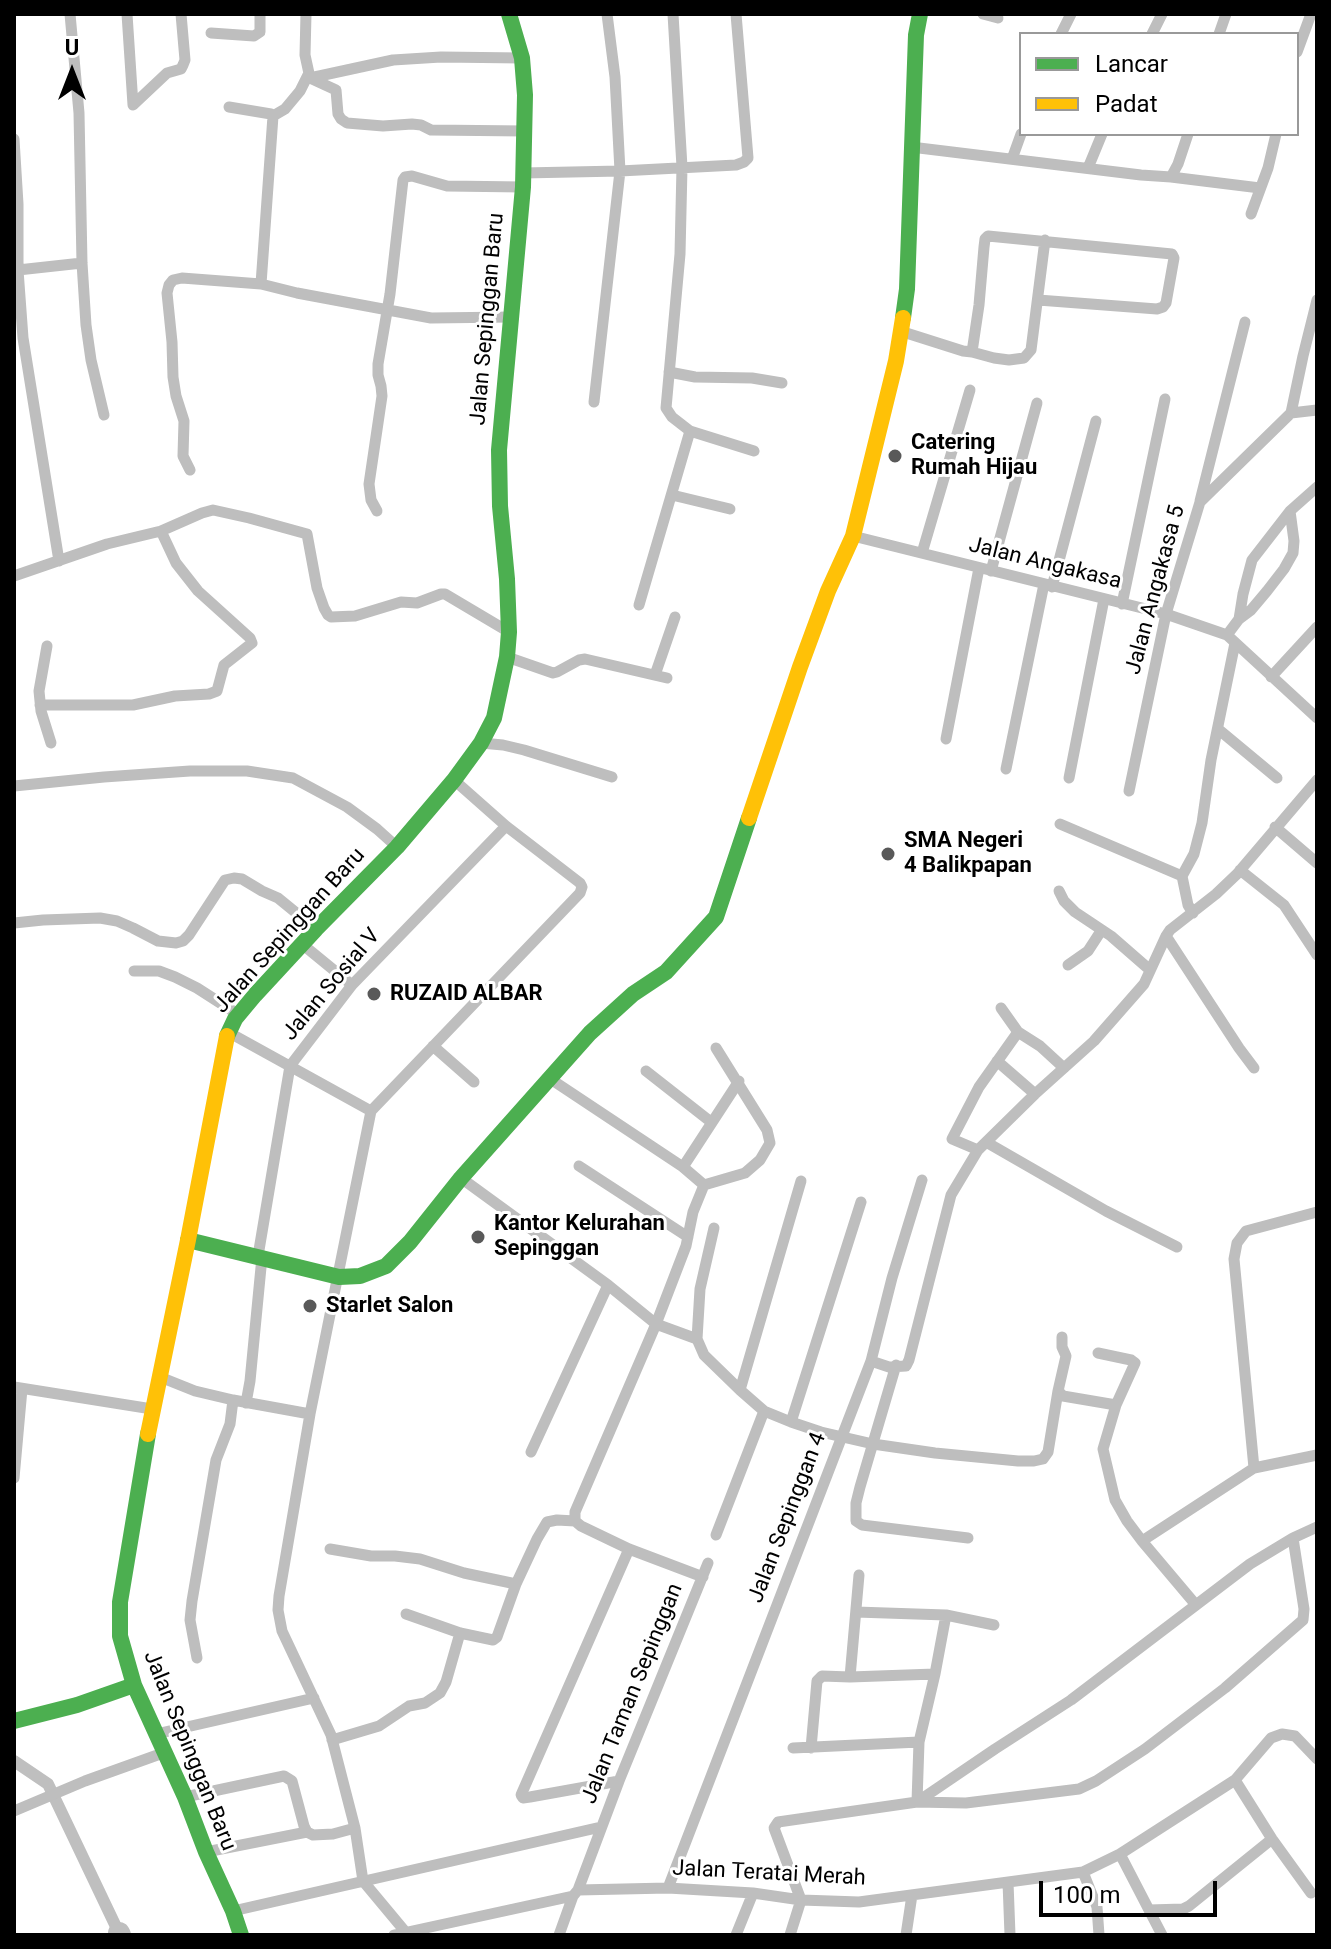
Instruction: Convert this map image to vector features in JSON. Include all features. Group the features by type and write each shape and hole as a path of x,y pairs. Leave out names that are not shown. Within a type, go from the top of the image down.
{"street":[{"path":"70,14 79,113 86,325 104,415"},
{"path":"127,14 133,105 167,73 181,69 185,60 181,14"},
{"path":"211,33 257,35 260,32 260,14"},
{"path":"273,116 285,109 309,76 305,55 306,14"},
{"name":"Jalan Sepinggan Baru","path":"241,1935 185,1797 134,1685 120,1636 120,1602 152,1409 228,1032 239,1015 302,944 397,847 454,780 481,743 494,718 509,632 499,450 525,131 522,58 509,14"},
{"path":"594,402 620,171 615,77 607,14"},
{"path":"673,14 682,167 680,254 666,408 690,431 754,451"},
{"path":"377,511 371,500 369,484 382,396 378,364 405,177 412,176 447,186 744,162 748,158 736,14"},
{"path":"188,1240 339,1277 360,1276 386,1266 590,1033 633,994 666,972 716,917 800,667 828,591 853,536 896,361 907,289 916,35 920,14"},
{"path":"983,14 998,18"},
{"path":"1062,32 1071,14"},
{"path":"1153,32 1162,14"},
{"path":"1299,47 1311,14"},
{"path":"309,76 393,60 522,58"},
{"path":"309,76 336,90 338,114 347,123 383,126 412,124 431,130 525,131"},
{"path":"229,107 273,116"},
{"path":"261,284 273,116"},
{"path":"1012,159 1020,136"},
{"path":"1088,168 1101,136"},
{"path":"1171,177 1187,136"},
{"path":"1251,214 1268,168 1276,136"},
{"path":"14,139 18,338 59,561"},
{"path":"911,147 1260,188"},
{"path":"972,352 985,239 988,236 1172,254 1174,258 1166,303 1157,309 1038,300"},
{"path":"900,331 994,358 1024,358 1031,350 1045,240"},
{"path":"16,270 82,263"},
{"path":"190,470 183,456 184,421 173,377 167,293 173,280 182,278 261,284 431,318 511,317"},
{"path":"1317,300 1291,413 1317,410"},
{"path":"1200,502 1245,322"},
{"path":"669,372 695,377 752,378 782,383"},
{"path":"922,553 970,390"},
{"path":"1122,604 1165,399"},
{"path":"946,739 985,569 1037,403"},
{"name":"Jalan Angakasa 5","path":"1129,791 1166,614 1200,502 1291,413"},
{"path":"1006,769 1048,586 1096,421"},
{"path":"639,605 690,431"},
{"path":"1190,909 1182,877 1194,854 1202,823 1231,639 1239,619 1252,560 1290,511 1317,487"},
{"path":"672,495 730,509"},
{"path":"14,576 107,544 161,531 213,510 303,532 309,538 317,588 331,617 355,616 401,602 417,603 445,594 509,632"},
{"path":"1239,619 1267,591 1293,553 1290,511"},
{"path":"40,705 133,705 175,696 209,694 217,691 224,665 252,643 198,591 176,563 161,531"},
{"name":"Jalan Angakasa","path":"853,536 1166,614 1231,639"},
{"path":"1069,778 1104,599"},
{"path":"507,657 553,673 585,659 661,676 675,617"},
{"path":"1271,677 1317,627"},
{"path":"1231,639 1317,717"},
{"path":"47,646 39,691 51,743"},
{"path":"1218,729 1277,778"},
{"path":"481,743 524,750 612,777"},
{"path":"14,786 219,770 293,778 357,814 397,847"},
{"path":"402,1934 363,1881 355,1828 332,1740 282,1631 278,1610 310,1414 371,1111 580,893 582,887 454,780"},
{"path":"871,1361 889,1367 906,1366 951,1195 982,1146 1094,1041 1137,994 1166,936 1178,922 1190,909 1216,894 1315,786"},
{"path":"1060,824 1182,877"},
{"name":"Jalan Sosial V","path":"246,1403 260,1256 290,1066 352,985 506,826"},
{"path":"1275,827 1317,863"},
{"path":"1240,870 1291,912 1317,955"},
{"path":"14,923 100,918 117,921 158,941 176,943 189,935 225,880 234,878 271,893 316,929"},
{"path":"1059,891 1075,912 1150,970"},
{"path":"1068,965 1088,951 1105,933"},
{"path":"1166,936 1254,1068"},
{"path":"302,944 352,985"},
{"path":"134,971 159,971 175,977 239,1015"},
{"path":"1001,1008 1018,1032 1040,1046 1064,1068"},
{"path":"228,1032 371,1111"},
{"path":"1018,1032 979,1087 952,1139 982,1146 1177,1247"},
{"path":"433,1046 474,1082"},
{"path":"704,1185 745,1173 760,1160 770,1143 767,1130 716,1048"},
{"path":"997,1061 1035,1094"},
{"path":"646,1071 711,1122"},
{"path":"549,1078 683,1167 704,1185"},
{"path":"683,1167 739,1081"},
{"path":"579,1166 688,1237"},
{"path":"461,1178 608,1285 656,1324 695,1338"},
{"name":"Jalan Sepinggan 4","path":"668,1888 871,1361 922,1180"},
{"path":"740,1390 801,1181"},
{"path":"406,1614 460,1633 493,1640 497,1637 516,1584 547,1522 575,1521 575,1512 656,1324 704,1185"},
{"path":"791,1422 861,1202"},
{"path":"1254,1468 1234,1259 1237,1243 1246,1231 1317,1212"},
{"path":"714,1228 700,1289 695,1338 704,1355 764,1411 821,1432 935,1453 1005,1460 1043,1459 1048,1452 1066,1356 1062,1337"},
{"path":"531,1452 608,1285"},
{"path":"1098,1353 1135,1363 1116,1405 1103,1449 1115,1500 1142,1541 1196,1605"},
{"path":"896,1365 856,1503 856,1521 862,1525 968,1538"},
{"path":"160,1377 195,1391 310,1414"},
{"path":"14,1478 18,1388 152,1409"},
{"path":"1058,1391 1063,1396 1116,1405"},
{"path":"197,1658 190,1620 192,1601 216,1460 230,1424 233,1400"},
{"path":"716,1535 764,1411"},
{"path":"1142,1541 1254,1468 1317,1455"},
{"name":"Jalan Taman Sepinggan","path":"559,1935 703,1577 629,1549 575,1521"},
{"path":"917,1802 1071,1700 1250,1564 1317,1527"},
{"path":"790,1935 801,1900 775,1824 917,1802 966,1803 1079,1789 1096,1781 1145,1749 1225,1688 1303,1620 1293,1538"},
{"path":"330,1549 371,1556 420,1559 464,1573 516,1584"},
{"path":"619,1781 530,1797 523,1798 521,1795 629,1549"},
{"path":"703,1577 708,1563"},
{"path":"850,1677 859,1575"},
{"path":"856,1612 946,1615 994,1625"},
{"path":"917,1802 919,1742 946,1615"},
{"path":"332,1740 379,1726 409,1706 425,1703 440,1693 460,1633"},
{"path":"811,1748 817,1681 822,1676 935,1674"},
{"path":"14,1721 77,1705 134,1685"},
{"path":"156,1734 314,1698"},
{"name":"Jalan Teratai Merah","path":"402,1934 576,1893 668,1888 859,1902 1083,1872 1120,1854 1235,1780 1271,1738 1282,1734 1295,1736 1317,1759"},
{"path":"793,1748 919,1742"},
{"path":"14,1811 163,1753"},
{"path":"185,1797 284,1776 292,1781 307,1832 313,1835 333,1834 355,1828"},
{"path":"1235,1780 1311,1893"},
{"path":"233,1911 601,1827"},
{"path":"206,1852 307,1832"},
{"path":"1149,1910 1189,1906 1272,1839"},
{"path":"1120,1854 1162,1935"},
{"path":"1083,1872 1097,1907 1099,1935"},
{"path":"1008,1882 1010,1935"},
{"path":"736,1935 753,1893"},
{"path":"906,1935 912,1895"}],"waterway":[{"path":"14,1761 48,1784 119,1933"}],"traffic: fast":[{"path":"227,1036 235,1019 255,995 397,847 454,780 481,743 494,718 509,632 499,450 523,187 525,95 522,58 509,14"},
{"path":"903,318 907,289 916,35 920,14"},
{"path":"188,1240 339,1277 360,1276 386,1266 590,1033 633,994 666,972 716,917 749,818"},
{"path":"148,1434 120,1602 120,1636 134,1685 185,1797 241,1935"},
{"path":"14,1721 77,1705 134,1685"}],"traffic: slow":[{"path":"749,818 828,591 853,536 896,361 903,318"},
{"path":"148,1434 227,1036"}],"place":[{"name":"Catering Rumah Hijau","path":"895,456"},
{"name":"SMA Negeri 4 Balikpapan","path":"888,854"},
{"name":"RUZAID ALBAR","path":"374,994"},
{"name":"Kantor Kelurahan Sepinggan","path":"478,1237"},
{"name":"Starlet Salon","path":"310,1306"}]}
